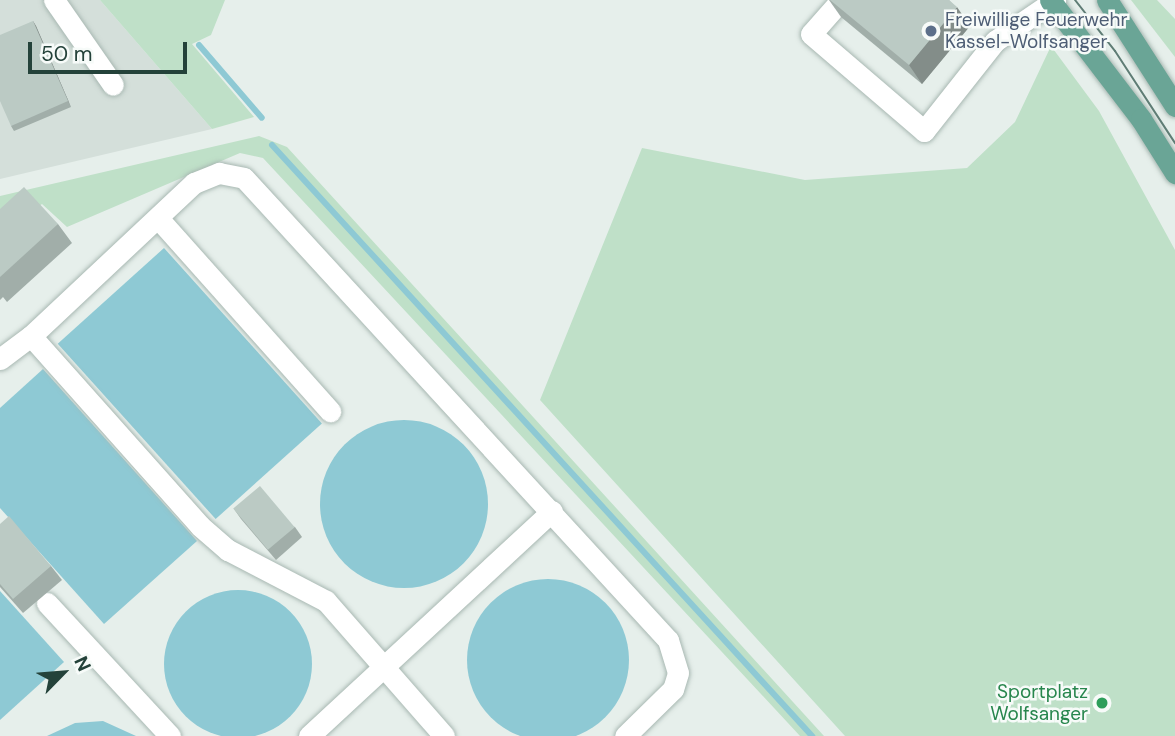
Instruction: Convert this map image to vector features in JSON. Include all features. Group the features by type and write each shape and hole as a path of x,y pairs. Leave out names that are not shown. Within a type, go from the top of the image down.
{"main road":[{"path":"1107,0 1175,106"},
{"path":"1053,1 1141,119 1175,173"}],"lane":[{"path":"54,0 113,85"},
{"path":"841,0 811,34 924,131 995,41 1053,1"},
{"path":"0,359 31,336 207,176 231,174 253,184 660,630 675,655 678,673 673,689 625,736"},
{"path":"158,218 330,411"},
{"path":"31,336 200,526 228,550 326,601 444,736"},
{"path":"309,736 552,511"},
{"path":"47,603 170,736"}],"shaded area":[{"path":"0,0 100,0 212,129 0,179"}],"green space":[{"path":"100,0 225,0 211,35 192,44 254,117 212,129"},
{"path":"1131,0 1157,0 1175,19 1175,57"},
{"path":"1051,46 1099,111 1175,250 1175,736 845,736 540,400 642,148 805,180 967,168 1015,122"},
{"path":"259,136 287,147 824,736 800,736 263,158 240,153 67,227 42,204 0,233 0,196"}],"water":[{"path":"164,248 322,423 216,519 58,344"},
{"path":"43,369 197,541 104,624 0,508 0,408"},
{"path":"404,420 436,426 463,445 482,472 488,504 482,536 463,563 436,582 404,588 372,582 345,563 326,536 320,504 326,472 345,445 372,426"},
{"path":"548,579 579,585 606,602 623,629 629,660 623,691 606,718 579,735 548,741 517,735 490,718 473,691 467,660 473,629 490,602 517,585"},
{"path":"238,590 266,595 291,611 307,636 312,664 307,692 291,717 266,733 238,738 210,733 185,717 169,692 164,664 169,636 185,611 210,595"},
{"path":"0,591 64,662 0,720"},
{"path":"103,721 136,736 47,736 75,723"}],"building":[{"path":"830,0 949,0 957,7 909,65"},
{"path":"33,21 68,101 11,126 0,101 0,35"},
{"path":"24,187 58,224 0,277 0,209"},
{"path":"260,486 295,527 268,550 233,508"},
{"path":"9,516 51,566 13,599 0,584 0,524"}],"waterway":[{"path":"199,45 262,118"},
{"path":"272,145 812,736"}],"tram line":[{"path":"1075,0 1115,51 1175,143"}],"place":[{"name":"Freiwillige Feuerwehr Kassel-Wolfsanger","path":"931,31"},
{"name":"Sportplatz Wolfsanger","path":"1102,703"}]}
